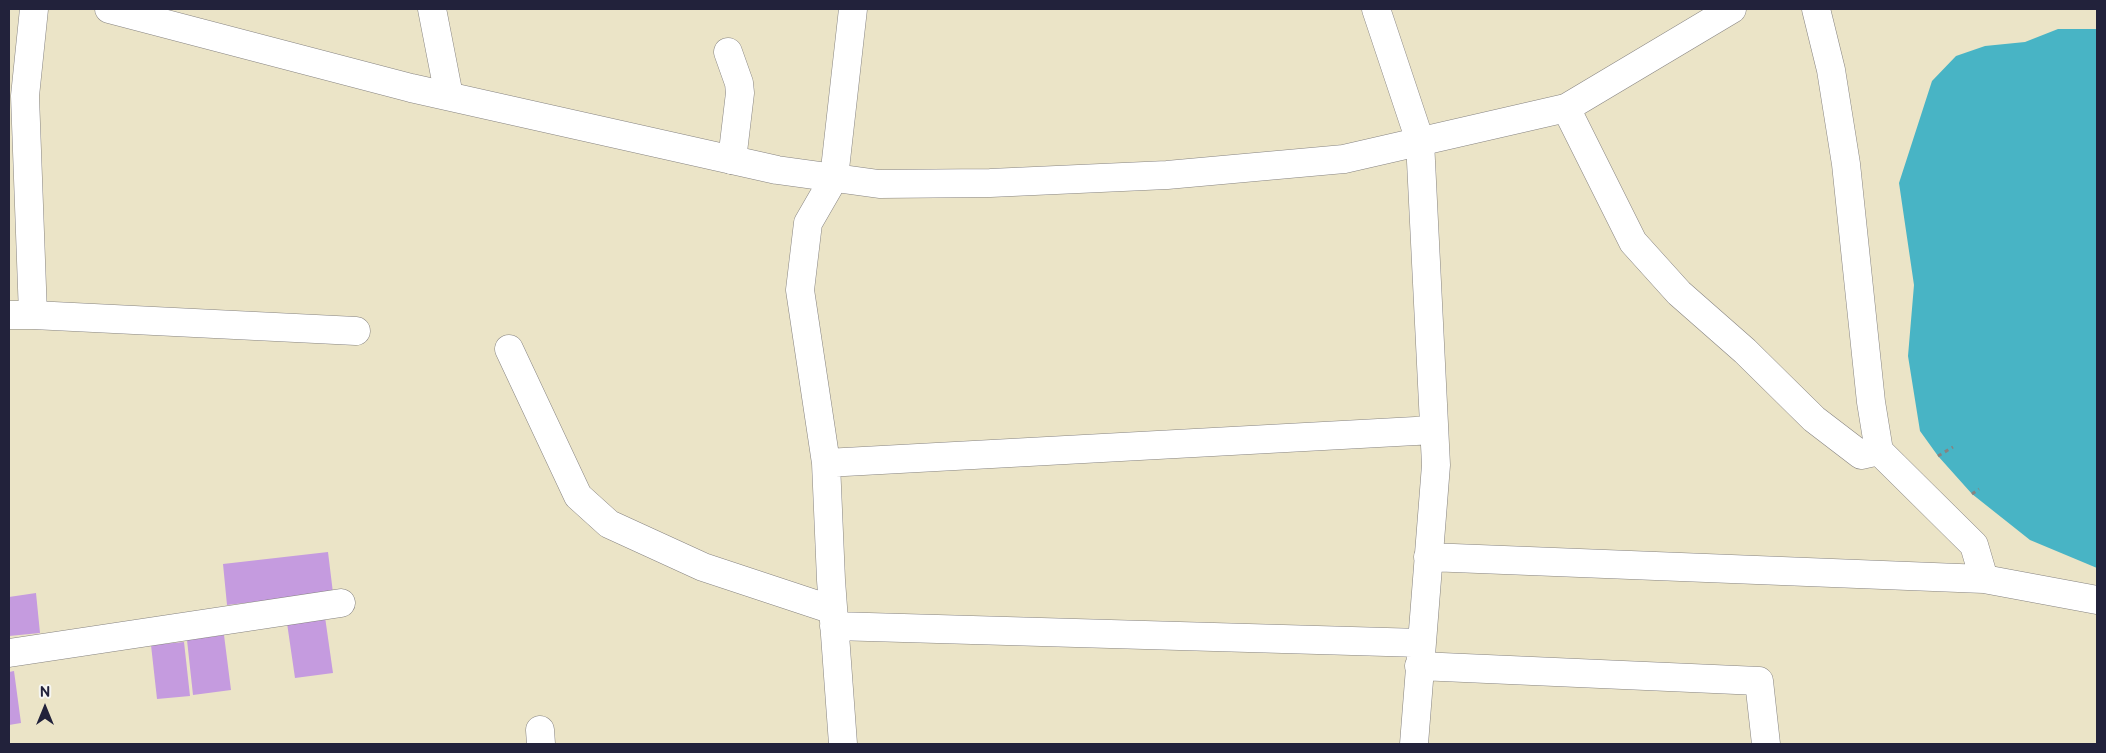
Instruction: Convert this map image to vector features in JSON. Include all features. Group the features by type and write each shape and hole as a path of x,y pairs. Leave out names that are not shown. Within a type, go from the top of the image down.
{"street":[{"path":"34,9 17,97 21,315 356,331"},
{"path":"110,9 449,96 777,170 879,184 990,183 1167,175 1344,159 1566,108 1732,9"},
{"path":"432,9 449,96"},
{"path":"842,744 826,463 800,290 808,222 834,178 853,9"},
{"path":"1376,9 1420,141 1436,465 1414,744"},
{"path":"1816,9 1831,70 1846,164 1871,402 1879,452 1974,545 1984,579"},
{"path":"728,52 740,93 732,160"},
{"path":"1566,108 1633,242 1678,293 1745,351 1814,419 1861,455 1879,452"},
{"path":"509,349 578,496 609,524 703,567 834,618 1420,654 1759,681 1766,744"},
{"path":"826,463 1434,430"},
{"path":"1428,557 1984,579 2097,600"},
{"path":"9,653 340,603"}],"path":[{"path":"1938,456 1954,447"},
{"path":"1972,494 1979,489"}],"water":[{"path":"2058,29 2097,29 2097,568 2030,540 1972,494 1938,456 1920,431 1908,356 1914,285 1899,183 1932,81 1956,56 1985,46 2025,42"}],"building":[{"path":"328,552 333,593 227,605 223,564"},
{"path":"36,593 40,633 9,636 9,597"},
{"path":"325,617 333,673 295,678 287,623"},
{"path":"224,635 231,690 193,695 187,640"},
{"path":"184,642 190,696 157,699 151,645"},
{"path":"14,671 21,723 9,725 9,672"}]}
